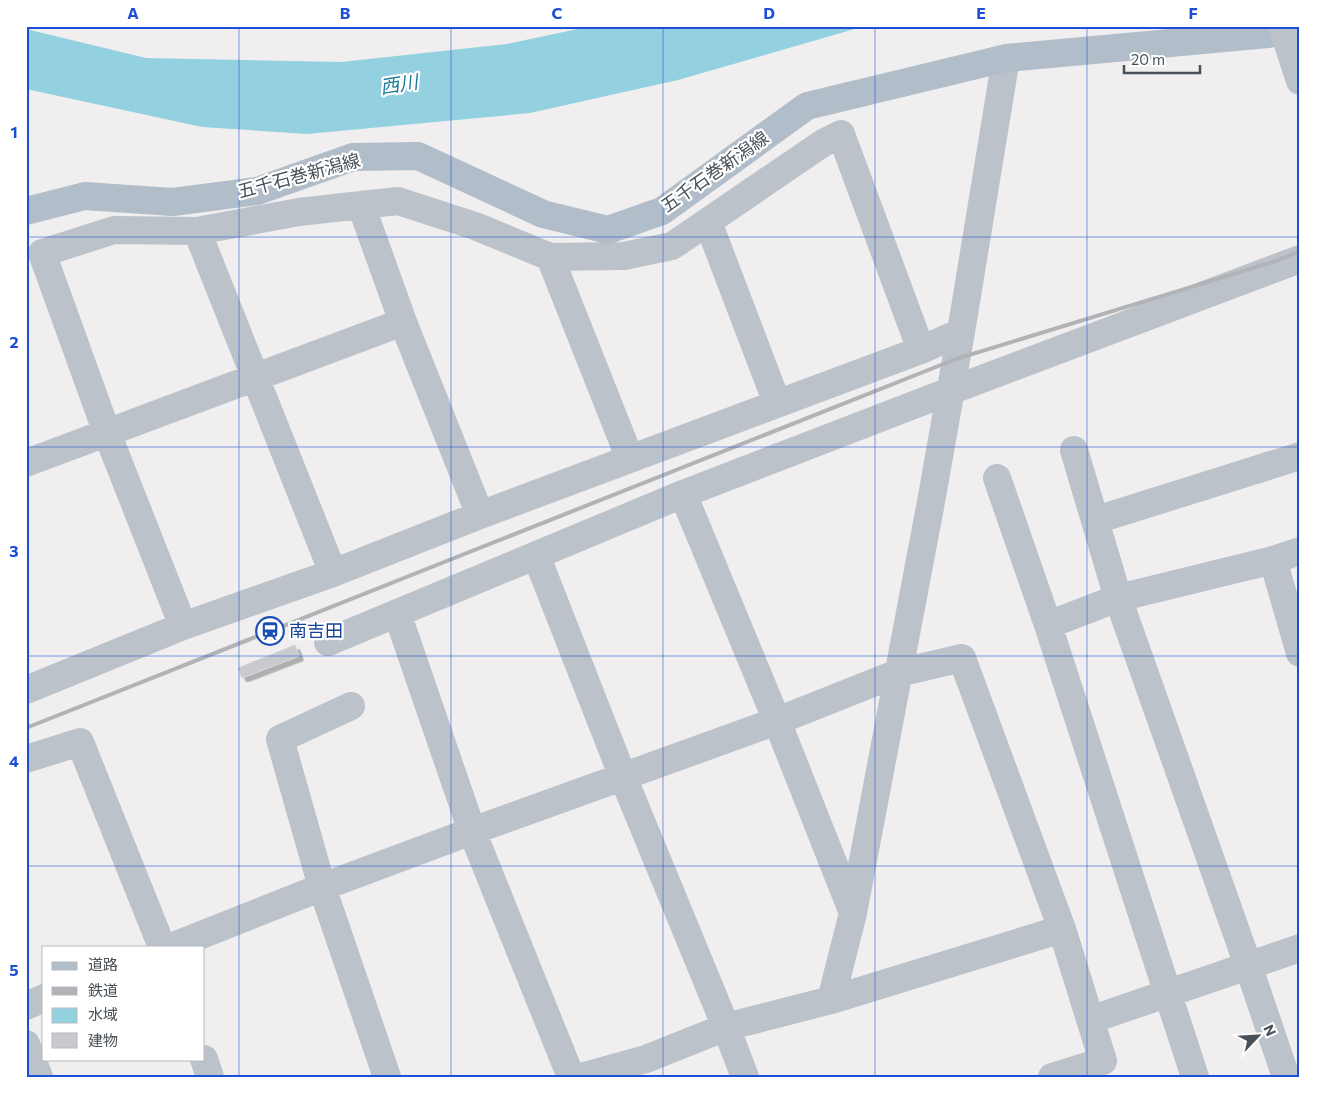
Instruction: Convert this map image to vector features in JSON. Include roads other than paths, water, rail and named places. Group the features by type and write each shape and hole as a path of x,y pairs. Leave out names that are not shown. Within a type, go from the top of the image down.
{"main road":[{"name":"五千石巻新潟線","path":"26,211 85,196 173,202 257,191 353,157 418,156 543,214 608,230 662,211 807,106 1006,58 1268,34 1294,26"}],"street":[{"path":"1282,26 1300,81"},
{"path":"831,1000 853,913 898,674 961,332 1006,58"},
{"path":"183,626 34,255 114,230 197,231 299,212 398,201 475,226 550,257 624,256 672,246 824,143 841,134 921,350"},
{"path":"361,205 403,322 480,515"},
{"path":"708,222 777,404"},
{"path":"197,231 333,573"},
{"path":"550,257 630,459"},
{"path":"328,642 683,494 1300,259"},
{"path":"26,463 403,322"},
{"path":"28,686 183,626 333,573 480,515 921,350 961,332"},
{"path":"1074,450 1118,598 1286,1077"},
{"path":"1096,520 1300,456"},
{"path":"997,478 1048,625 1195,1077"},
{"path":"683,494 777,721 853,913"},
{"path":"1048,625 1118,598 1273,560 1300,551"},
{"path":"536,556 623,777 745,1077"},
{"path":"1273,560 1300,653"},
{"path":"397,613 472,830 571,1077"},
{"path":"174,946 472,830 777,721 898,674 962,658 1062,929 1103,1061 1052,1077"},
{"path":"351,706 280,739 322,887 388,1077"},
{"path":"26,759 80,742 162,946"},
{"path":"581,1077 649,1068 726,1027 831,1000 1062,929"},
{"path":"1090,1020 1300,948"},
{"path":"26,1006 42,999"},
{"path":"26,1044 38,1077"},
{"path":"204,1060 210,1077"}],"water":[{"name":"西川","path":"592,26 865,26 678,80 530,113 307,134 202,127 26,89 26,29 146,58 341,62 507,44"}],"railway":[{"path":"26,728 956,359 1276,261 1300,251"}],"place":[{"name":"南吉田","path":"270,631"}]}
